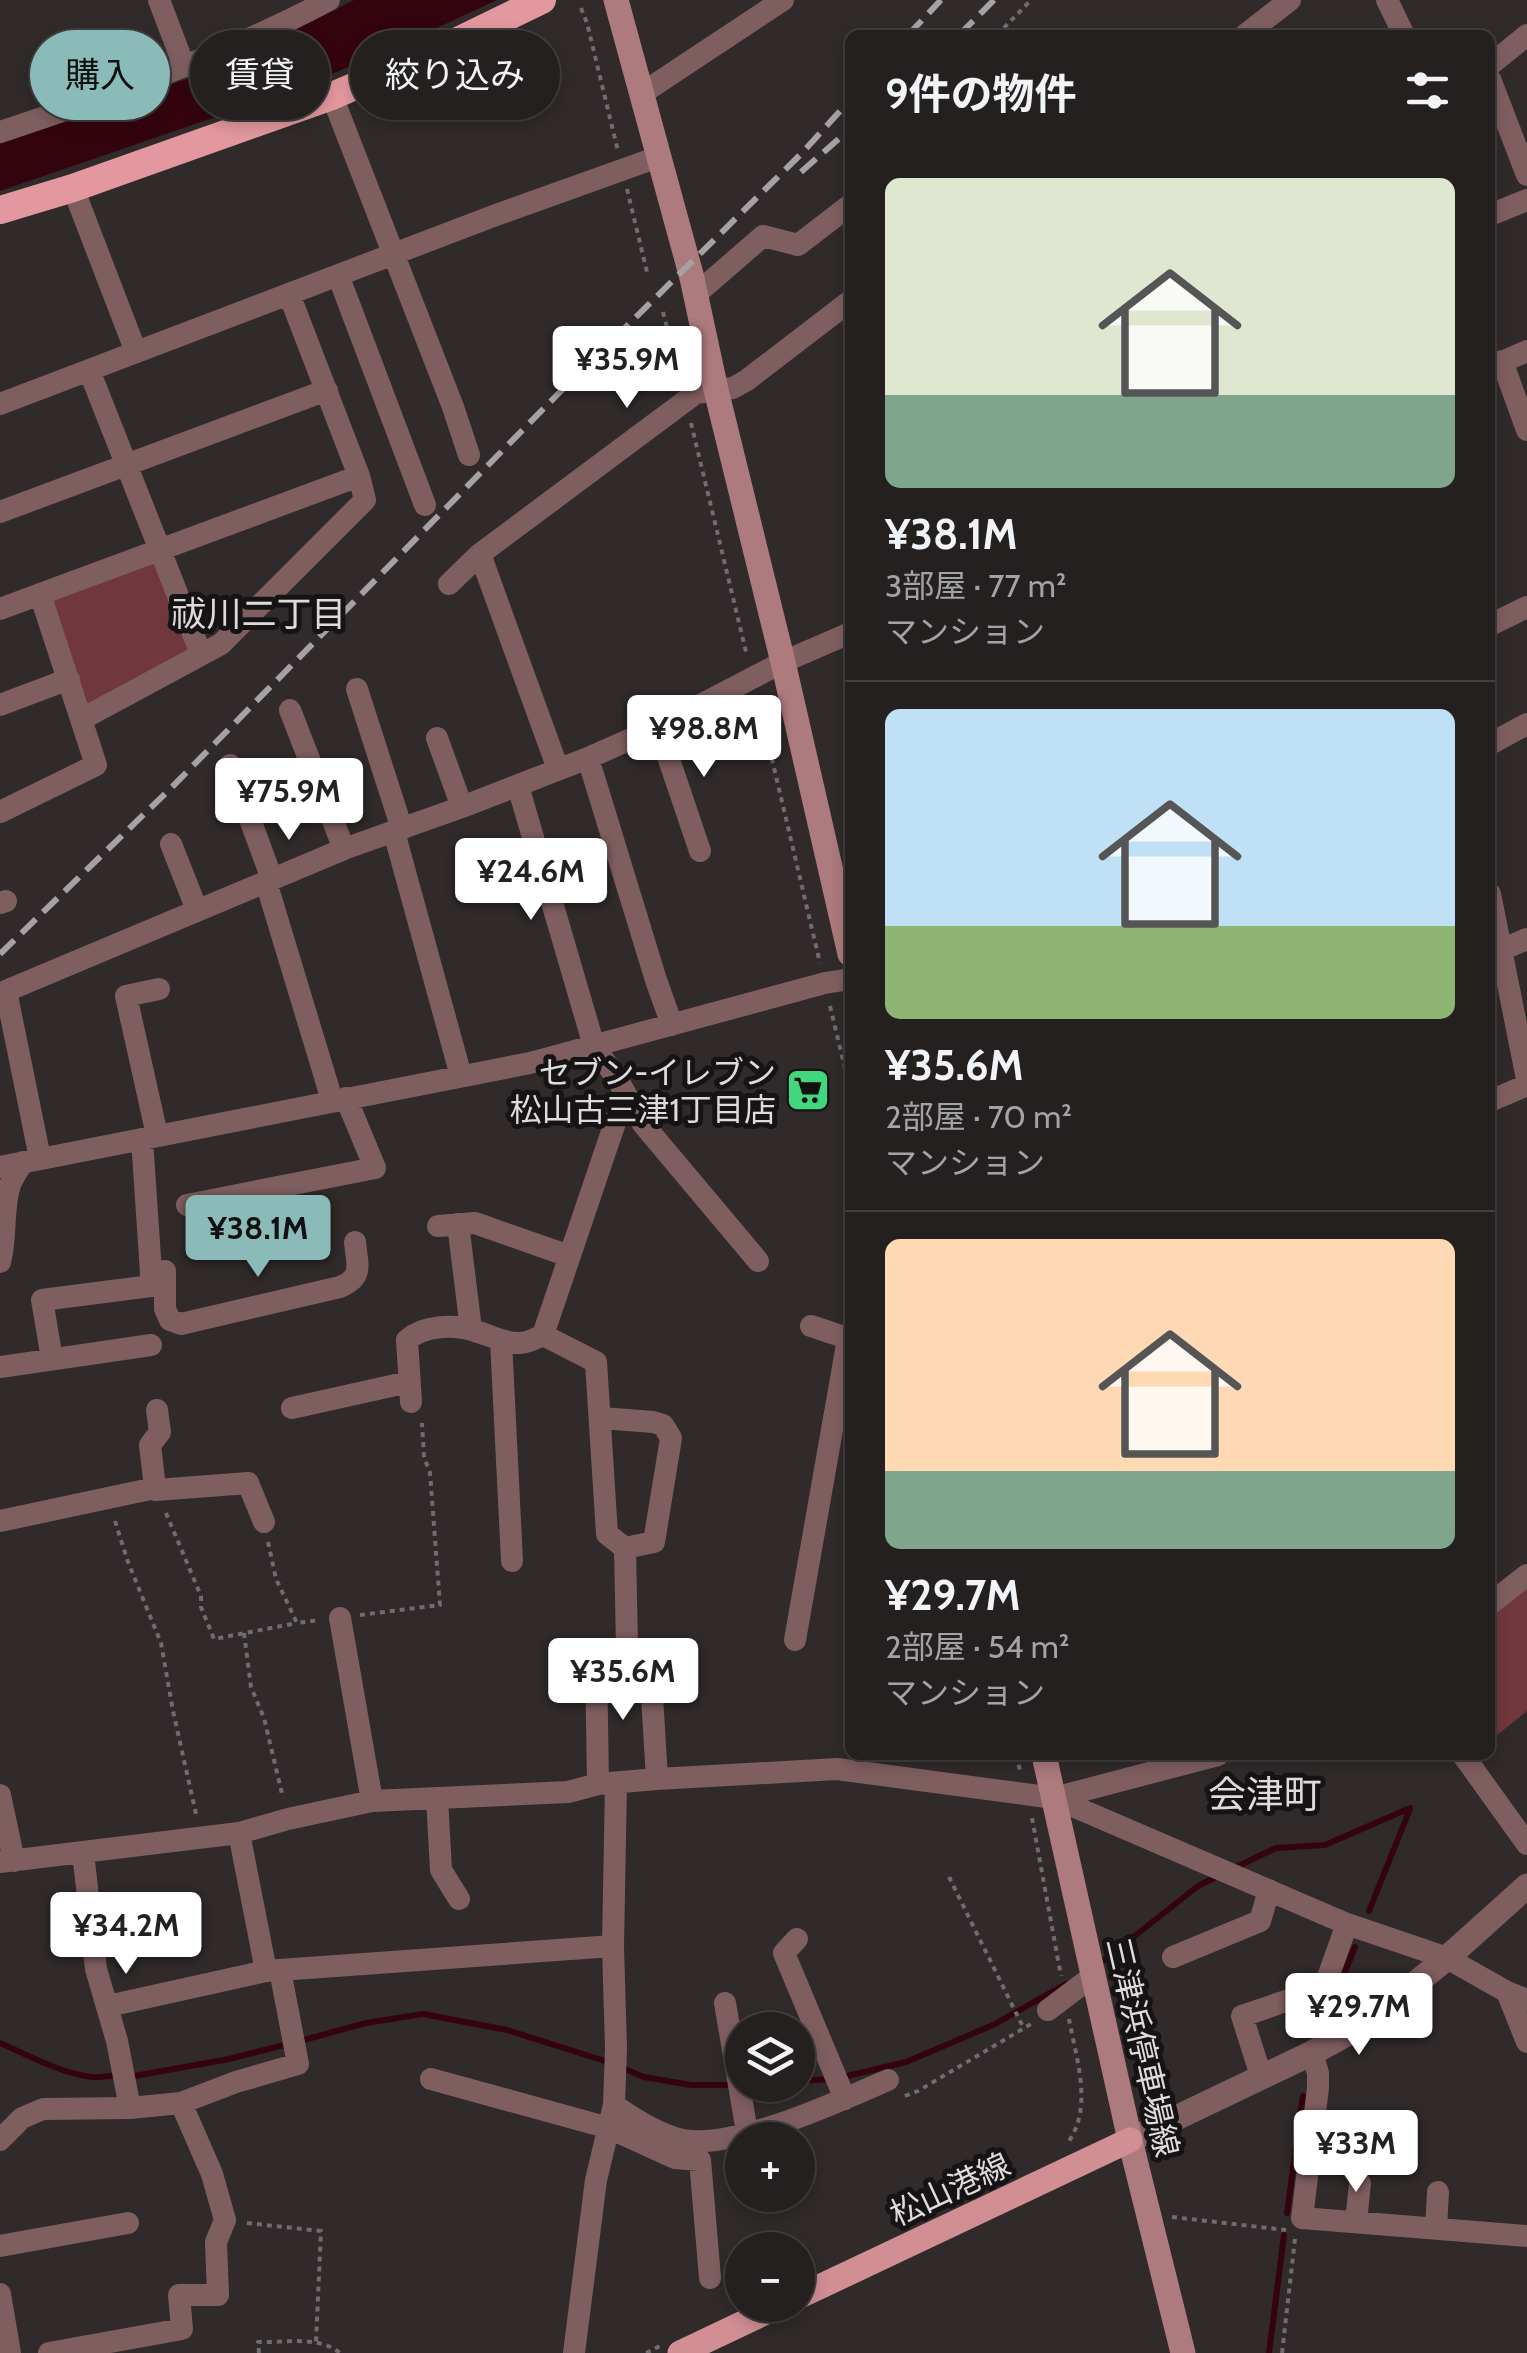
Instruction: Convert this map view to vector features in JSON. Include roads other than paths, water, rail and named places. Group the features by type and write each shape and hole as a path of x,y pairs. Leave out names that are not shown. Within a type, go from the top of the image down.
{"highway":[{"path":"0,210 332,96 542,0"}],"main road":[{"path":"616,0 696,296 845,932"},
{"name":"三津浜停車場線","path":"1045,1760 1182,2353"},
{"name":"松山港線","path":"815,2290 1130,2140"},
{"path":"680,2353 746,2322"}],"street":[{"path":"159,0 184,66"},
{"path":"0,132 184,66 330,0"},
{"path":"642,94 782,0"},
{"path":"1252,30 1290,0"},
{"path":"1388,0 1403,30"},
{"path":"1406,0 1406,30"},
{"path":"1495,61 1527,35"},
{"path":"1495,92 1527,174"},
{"path":"332,96 468,455"},
{"path":"0,404 658,156"},
{"path":"72,188 136,352"},
{"path":"1495,213 1527,200"},
{"path":"696,296 763,236 798,245 845,209"},
{"path":"338,275 425,505"},
{"path":"82,720 221,644 365,500 289,294"},
{"path":"449,584 480,554 696,392 732,388 747,380 845,305"},
{"path":"1527,351 1496,364 1527,430"},
{"path":"90,370 201,654"},
{"path":"0,512 326,390"},
{"path":"0,610 359,476"},
{"path":"480,554 558,769"},
{"path":"0,812 96,765 40,594"},
{"path":"1495,623 1527,607"},
{"path":"0,1262 7,1198 21,1162 6,992 344,849 588,758 845,635"},
{"path":"0,705 69,679"},
{"path":"357,688 462,1076"},
{"path":"290,710 344,849"},
{"path":"1495,741 1527,724"},
{"path":"658,726 700,851"},
{"path":"438,738 462,808"},
{"path":"588,758 672,1025"},
{"path":"187,1205 375,1168 339,1099 230,766"},
{"path":"518,786 594,1046 643,1124 758,1261"},
{"path":"171,844 197,910"},
{"path":"1495,919 1527,1082 1495,1098"},
{"path":"1501,950 1527,939"},
{"path":"21,1162 530,1063 845,980"},
{"path":"159,989 126,996 150,1137 165,1309 170,1320 181,1324 340,1288 353,1282 358,1272 354,1242"},
{"path":"543,1336 625,1093"},
{"path":"471,1329 448,1226 475,1224 569,1256"},
{"path":"52,1360 42,1300 151,1286 164,1271"},
{"path":"811,1326 845,1338"},
{"path":"307,1412 410,1392 407,1340 416,1332 430,1328 471,1329 500,1341 522,1344 543,1336 596,1362 607,1534 625,1548 654,1542 671,1438 663,1425 653,1422 601,1418"},
{"path":"500,1341 512,1561"},
{"path":"0,1367 151,1345"},
{"path":"795,1640 845,1361"},
{"path":"155,1489 150,1446 160,1432 157,1410"},
{"path":"0,1521 155,1489 248,1483 264,1522"},
{"path":"625,1548 628,1647"},
{"path":"1495,1600 1527,1574"},
{"path":"340,1618 372,1801"},
{"path":"574,2353 596,2180 612,2117 616,2048 607,1784 596,1658 628,1647 640,1651 650,1662 657,1779"},
{"path":"1054,1798 1199,1760"},
{"path":"1467,1760 1527,1844"},
{"path":"0,1795 7,1862 239,1833 372,1801 568,1792 657,1779 837,1770 1054,1798 1347,1924 1447,1958 1517,1996 1527,2042"},
{"path":"437,1798 441,1870 459,1899"},
{"path":"0,2140 22,2118 42,2109 181,2103 298,2064 239,1833"},
{"path":"83,1852 96,1969 130,2108"},
{"path":"1130,2140 1352,2031 1447,1958 1527,1886"},
{"path":"1173,1957 1260,1921 1270,1890"},
{"path":"1260,2076 1242,2016 1324,1988 1347,1924"},
{"path":"797,1939 784,1953 845,2099"},
{"path":"108,2006 273,1971 613,1946"},
{"path":"1057,2004 1092,1969"},
{"path":"726,2003 745,2122"},
{"path":"1312,2052 1318,2088 1302,2218 1527,2236"},
{"path":"431,2079 644,2123 684,2140 725,2137"},
{"path":"782,2122 845,2099 894,2089"},
{"path":"50,2353 182,2329 179,2295 218,2295 216,2242 225,2220 206,2159 181,2103"},
{"path":"612,2117 674,2158 700,2160 710,2278"},
{"path":"1356,2222 1360,2183"},
{"path":"1436,2228 1438,2192"},
{"path":"0,2246 128,2223"},
{"path":"1,2301 10,2353"}],"waterway":[{"path":"1232,1869 1276,1848 1325,1845 1410,1808"},
{"path":"1369,1911 1410,1809"},
{"path":"1098,1965 1198,1886 1220,1875"},
{"path":"1329,2011 1355,1947"},
{"path":"843,2077 906,2062 993,2025 1066,1984"},
{"path":"300,2041 366,2023 423,2014 507,2030 644,2077 691,2085 725,2085"},
{"path":"0,2043 68,2072 116,2076"},
{"path":"129,2077 288,2044"},
{"path":"815,2080 831,2079"},
{"path":"1287,2213 1303,2096"},
{"path":"1269,2353 1284,2235"}],"railway":[{"path":"913,30 941,0"},
{"path":"964,30 994,0"},
{"path":"0,954 171,788 845,106"},
{"path":"801,172 845,133"}],"place":[{"name":"セブン-イレブン 松山古三津1丁目店","path":"808,1090"}],"district":[{"name":"祓川二丁目","path":"259,613"},
{"name":"会津町","path":"1265,1794"}]}
